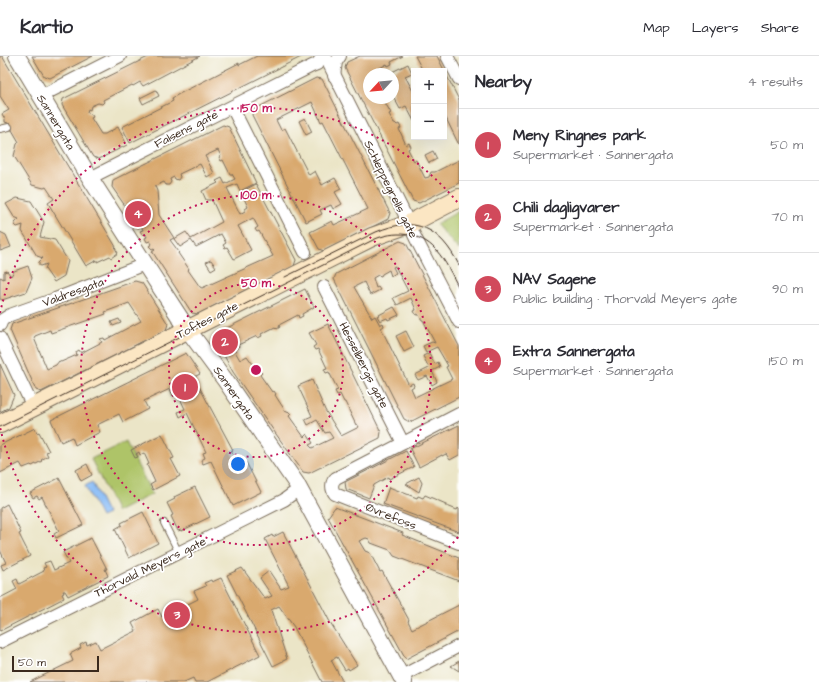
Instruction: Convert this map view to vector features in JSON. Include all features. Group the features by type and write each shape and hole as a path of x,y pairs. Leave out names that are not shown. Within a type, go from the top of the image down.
{"main road":[{"name":"Toftes gate","path":"0,424 372,237 409,224 459,198"}],"street":[{"name":"Sannergata","path":"17,56 90,178 145,264 188,330 225,380 299,489 402,680"},
{"path":"41,96 120,56"},
{"name":"Schleppegrells gate","path":"324,56 459,322"},
{"name":"Falsens gate","path":"90,178 317,64 324,56"},
{"path":"334,76 336,62 340,56"},
{"path":"447,56 459,79"},
{"path":"232,107 305,252"},
{"name":"Valdresgata","path":"1,322 10,315 145,264"},
{"name":"Hesselbergs gate","path":"324,287 403,443"},
{"path":"0,338 33,407"},
{"path":"403,443 459,414"},
{"name":"Øvrefoss","path":"403,443 336,478 333,482 332,490 335,494 459,543"},
{"name":"Thorvald Meyers gate","path":"0,642 284,500 299,489"},
{"path":"402,680 459,646"}],"lane":[{"path":"0,129 9,127"},
{"path":"164,523 179,553"}],"green space":[{"path":"459,211 459,250 436,224"},
{"path":"126,442 152,494 117,512 91,459"}],"water":[{"path":"92,482 108,514 101,517 85,486"}],"building":[{"path":"0,56 2,56 116,247 115,248 118,253 111,258 110,256 97,262 97,260 86,266 48,203 54,199 46,187 44,188 32,185 14,156 17,144 19,142 8,123 5,122 2,114 9,110 0,96"},
{"path":"32,56 93,56 50,78 44,76"},
{"path":"150,56 200,56 143,86 140,82 133,86 132,85 103,100 104,102 102,104 98,103 91,106 90,110 88,109 87,112 92,115 93,117 91,118 101,134 105,134 118,127 127,145 99,159 93,157 62,105 63,99"},
{"path":"257,56 303,56 130,143 122,127 173,101 172,98 179,94 239,63 239,65"},
{"path":"360,56 403,56 391,62 392,64 388,66 387,64 380,68 363,68 363,103 345,68 347,62"},
{"path":"415,56 437,56 443,68 421,68"},
{"path":"408,64 411,71 411,73 405,76 411,87 411,115 406,106 400,109 397,104 399,104 399,68"},
{"path":"447,76 459,100 459,145 447,120"},
{"path":"316,78 322,79 390,213 388,219 324,251 319,249 310,232 332,221 334,225 368,209 323,121 321,122 312,102 276,120 281,130 285,128 309,175 315,171 322,185 335,178 341,189 335,192 342,204 333,209 331,205 320,210 322,214 306,222 252,115 253,110"},
{"path":"156,90 159,96 143,104 140,98"},
{"path":"363,104 386,104 391,113 389,114 394,123 397,125 399,124 401,128 399,129 406,145 409,143 411,147 408,149 414,161 416,160 425,178 429,177 431,172 435,172 459,160 459,183 419,203 413,201"},
{"path":"305,118 312,132 306,135 299,121"},
{"path":"223,125 229,127 256,183 240,191 237,184 227,188 240,214 248,207 241,192 256,184 296,260 294,266 198,314 192,313 152,251 155,249 152,249 149,246 152,244 150,241 147,242 145,233 143,235 140,231 143,230 141,226 138,228 136,224 138,223 135,218 133,219 130,215 132,214 131,212 130,213 112,187 113,180","holes":["218,150 221,156 219,157 221,161 223,160 230,174 232,174 235,179 225,184 222,178 216,181 218,183 202,191 206,200 212,200 222,222 191,239 186,232 174,239 180,247 191,240 196,247 221,234 226,243 223,245 225,248 227,247 234,259 251,250 238,226 253,218 258,227 255,229 257,232 259,231 273,256 202,288 188,270 189,269 178,253 179,252 170,240 174,238 159,215 157,191 155,186 164,182 166,185 169,185 171,182 170,179 174,177 178,180 180,177 179,174 200,164 207,177 214,173 205,156"]},
{"path":"433,151 437,159 429,163 425,155"},
{"path":"17,198 31,201 44,222 40,237 55,240 68,261 64,276 54,282 45,269 47,264 41,266 39,265 39,262 43,258 37,256 22,231 23,225 17,227 15,225 19,219 14,217 6,204"},
{"path":"0,232 6,235 11,247 0,251"},
{"path":"400,241 406,243 459,346 459,397 410,422 404,419 334,279 336,274","holes":["395,266 408,291 393,298 397,305 411,298 416,310 414,311 416,315 418,314 423,320 435,343 432,342 423,346 426,352 437,347 448,366 446,367 452,379 415,397 411,388 414,386 413,383 409,385 381,328 384,326 383,323 380,325 375,316 372,318 354,287 364,282 370,295 380,290 378,287 376,288 373,278 378,275 381,276 389,270 391,276 396,273 393,267"]},
{"path":"211,260 216,267 211,270 206,262"},
{"path":"28,266 32,278 26,292 2,300 0,299 0,277 4,279 4,272 7,271 11,276 14,271"},
{"path":"135,281 142,283 168,324 166,330 41,392 36,390 10,330 12,324","holes":["129,303 141,321 105,340 104,338 100,339 102,342 81,353 79,350 76,352 77,355 61,362 59,361 56,365 47,369 34,338 35,336 50,330 51,333 106,314 105,312"]},
{"path":"305,289 314,307 302,314 303,316 299,318 298,315 279,325 280,327 277,329 275,327 261,334 262,336 258,338 257,336 238,345 239,347 235,349 234,347 233,348 240,360 247,356 258,371 259,370 262,373 260,375 272,392 274,391 286,412 288,411 291,414 289,416 304,437 307,434 313,443 309,445 312,448 333,438 329,432 325,433 317,420 308,425 305,419 312,416 298,386 312,380 325,410 341,436 359,427 357,424 356,425 340,394 337,395 335,391 338,390 329,372 326,373 324,369 327,368 318,349 315,350 313,347 316,345 309,333 328,324 381,432 380,438 309,473 303,472 276,434 233,372 213,335"},
{"path":"394,307 399,315 388,320 387,318 380,321 377,316"},
{"path":"119,319 121,323 113,326 111,322"},
{"path":"406,331 414,347 404,352 396,336"},
{"path":"186,353 200,374 194,377 233,450 231,451 238,465 246,462 261,492 233,506 211,461 203,464 201,460 205,458 203,453 206,452 187,413 180,417 178,412 185,409 178,394 173,396 170,389 144,401 148,409 123,422 119,414 97,425 100,432 75,445 72,437 61,442 51,420"},
{"path":"429,353 435,364 438,362 440,367 432,371 437,382 432,385 427,376 418,380 415,375 429,368 423,356"},
{"path":"0,364 14,395 9,407 0,412"},
{"path":"459,425 459,455 450,460 446,454 442,455 419,467 410,449"},
{"path":"35,428 37,433 39,432 49,451 46,452 48,456 32,466 23,468 20,463 0,473 0,445"},
{"path":"162,434 174,458 171,459 180,476 153,490 150,485 155,482 147,465 149,464 144,453 140,455 139,452 136,454 138,457 135,458 131,450"},
{"path":"406,451 414,467 389,479 388,477 374,485 369,498 346,489 345,482"},
{"path":"87,464 92,475 81,481 76,470"},
{"path":"419,477 422,483 419,492 406,484"},
{"path":"59,478 83,525 56,538 54,534 59,531 42,497 39,499 37,496 33,498 30,493"},
{"path":"195,487 210,517 181,531 178,531 167,503 175,499 174,497"},
{"path":"389,487 417,498 418,496 423,498 425,495 446,504 445,506 457,510 458,508 459,532 383,504"},
{"path":"7,504 30,556 3,570 1,565 6,563 0,550 0,508"},
{"path":"335,507 403,533 402,535 459,558 459,581 394,556 390,550 371,543 369,539 366,538 359,541 365,551 370,553 380,572 382,571 409,620 408,621 412,629 459,605 459,631 406,659 328,517"},
{"path":"143,512 158,543 129,558 115,529 122,525 121,523"},
{"path":"283,532 330,622 357,665 349,670 348,668 345,670 337,657 331,660 343,682 322,682 294,627 279,606 271,610 287,659 273,666 227,575 242,568 265,599 272,596 260,578 269,571 281,589 289,586 265,539"},
{"path":"91,538 107,569 105,569 108,576 68,596 65,591 63,591 64,593 62,594 64,598 0,631 0,598 17,589 13,581 17,579 19,584 44,571 43,568 46,567 44,563 50,561 54,570 69,563 63,552"},
{"path":"221,578 260,655 207,682 195,682 193,678 184,682 30,682 73,661 70,654 81,648 80,645 86,642 87,645 96,641 100,649 136,631 132,623 158,609 162,617 198,599 194,591 206,586 204,583 211,580 212,582"},
{"path":"459,661 459,671 451,666"}],"tram line":[{"path":"285,277 376,232 390,227 403,225 415,225 425,228 435,234 452,252 459,265"},
{"path":"0,427 381,237 406,234 415,236 430,244 449,268 459,288"}],"place":[{"name":"Extra Sannergata","path":"138,214"},
{"name":"Chili dagligvarer","path":"225,342"},
{"name":"Meny Ringnes park","path":"185,387"},
{"name":"NAV Sagene","path":"177,615"}]}
